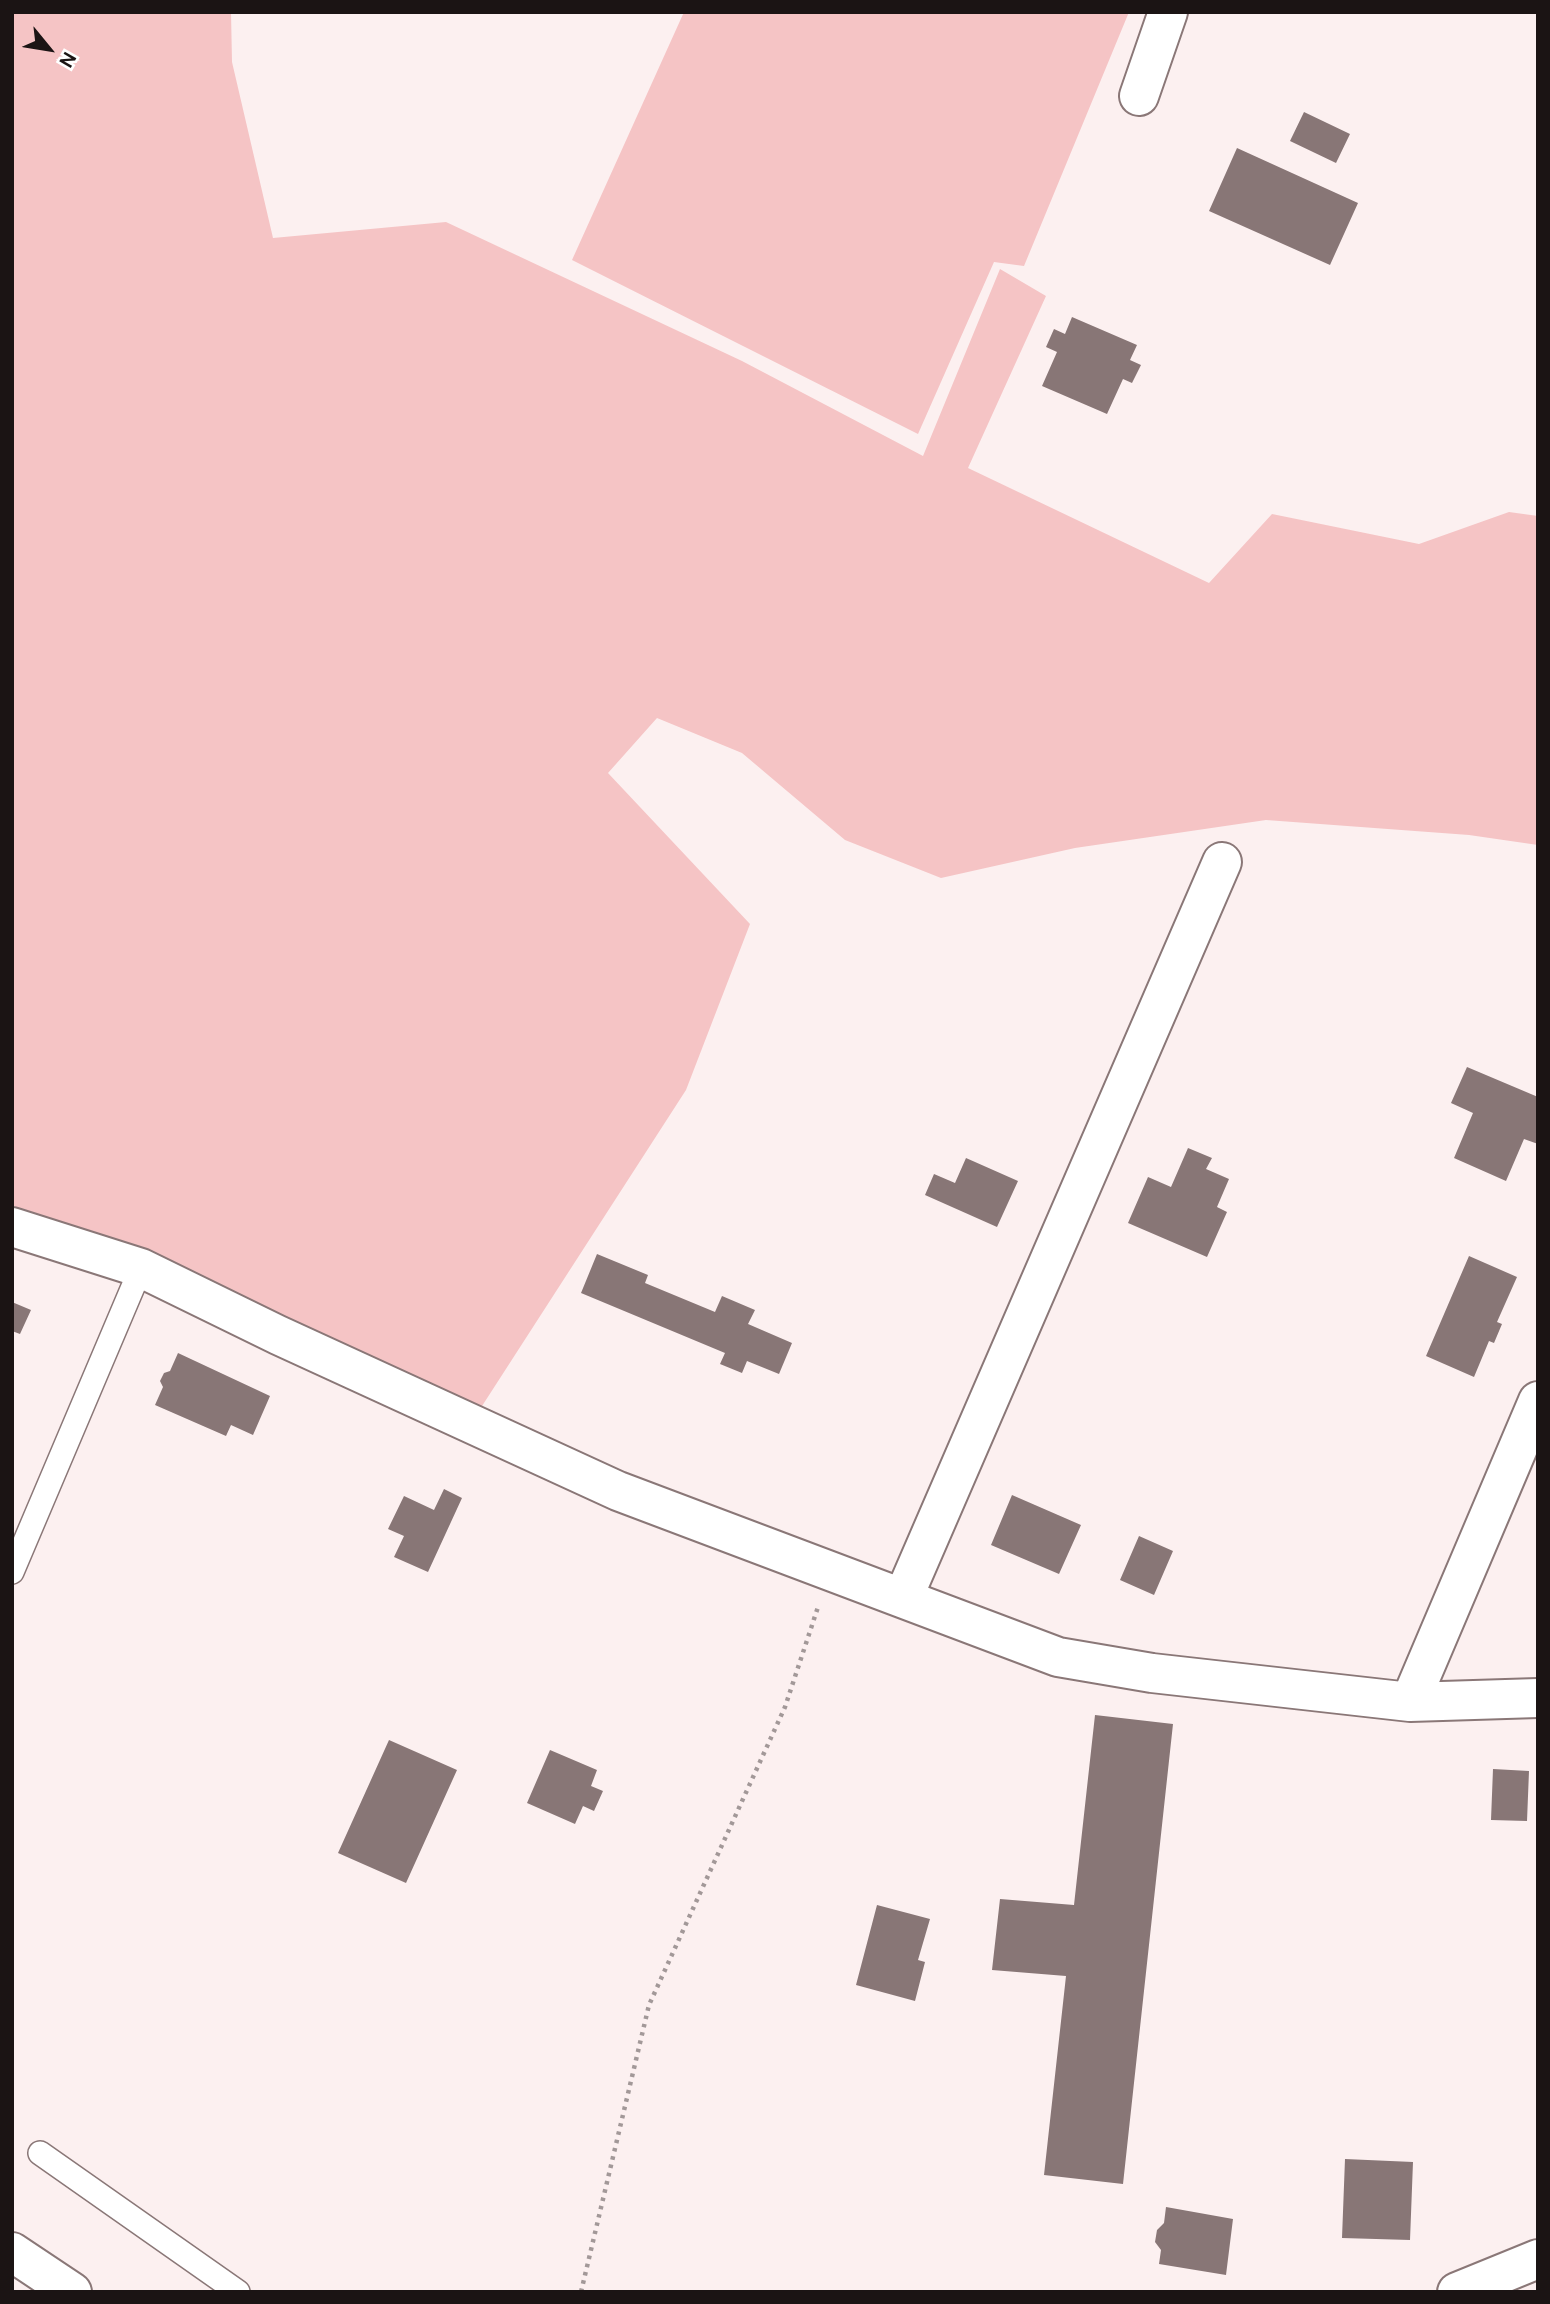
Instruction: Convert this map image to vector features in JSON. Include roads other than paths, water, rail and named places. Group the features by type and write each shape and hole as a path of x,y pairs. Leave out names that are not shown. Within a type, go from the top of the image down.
{"street":[{"path":"1139,96 1168,12"},
{"path":"903,1598 1222,862"},
{"path":"12,1227 141,1268 278,1335 618,1491 1058,1657 1152,1673 1410,1702 1538,1699"},
{"path":"1410,1702 1538,1401"},
{"path":"12,2252 72,2292"},
{"path":"1457,2292 1538,2259"}],"lane":[{"path":"12,1572 141,1268"},
{"path":"40,2153 238,2292"}]}
